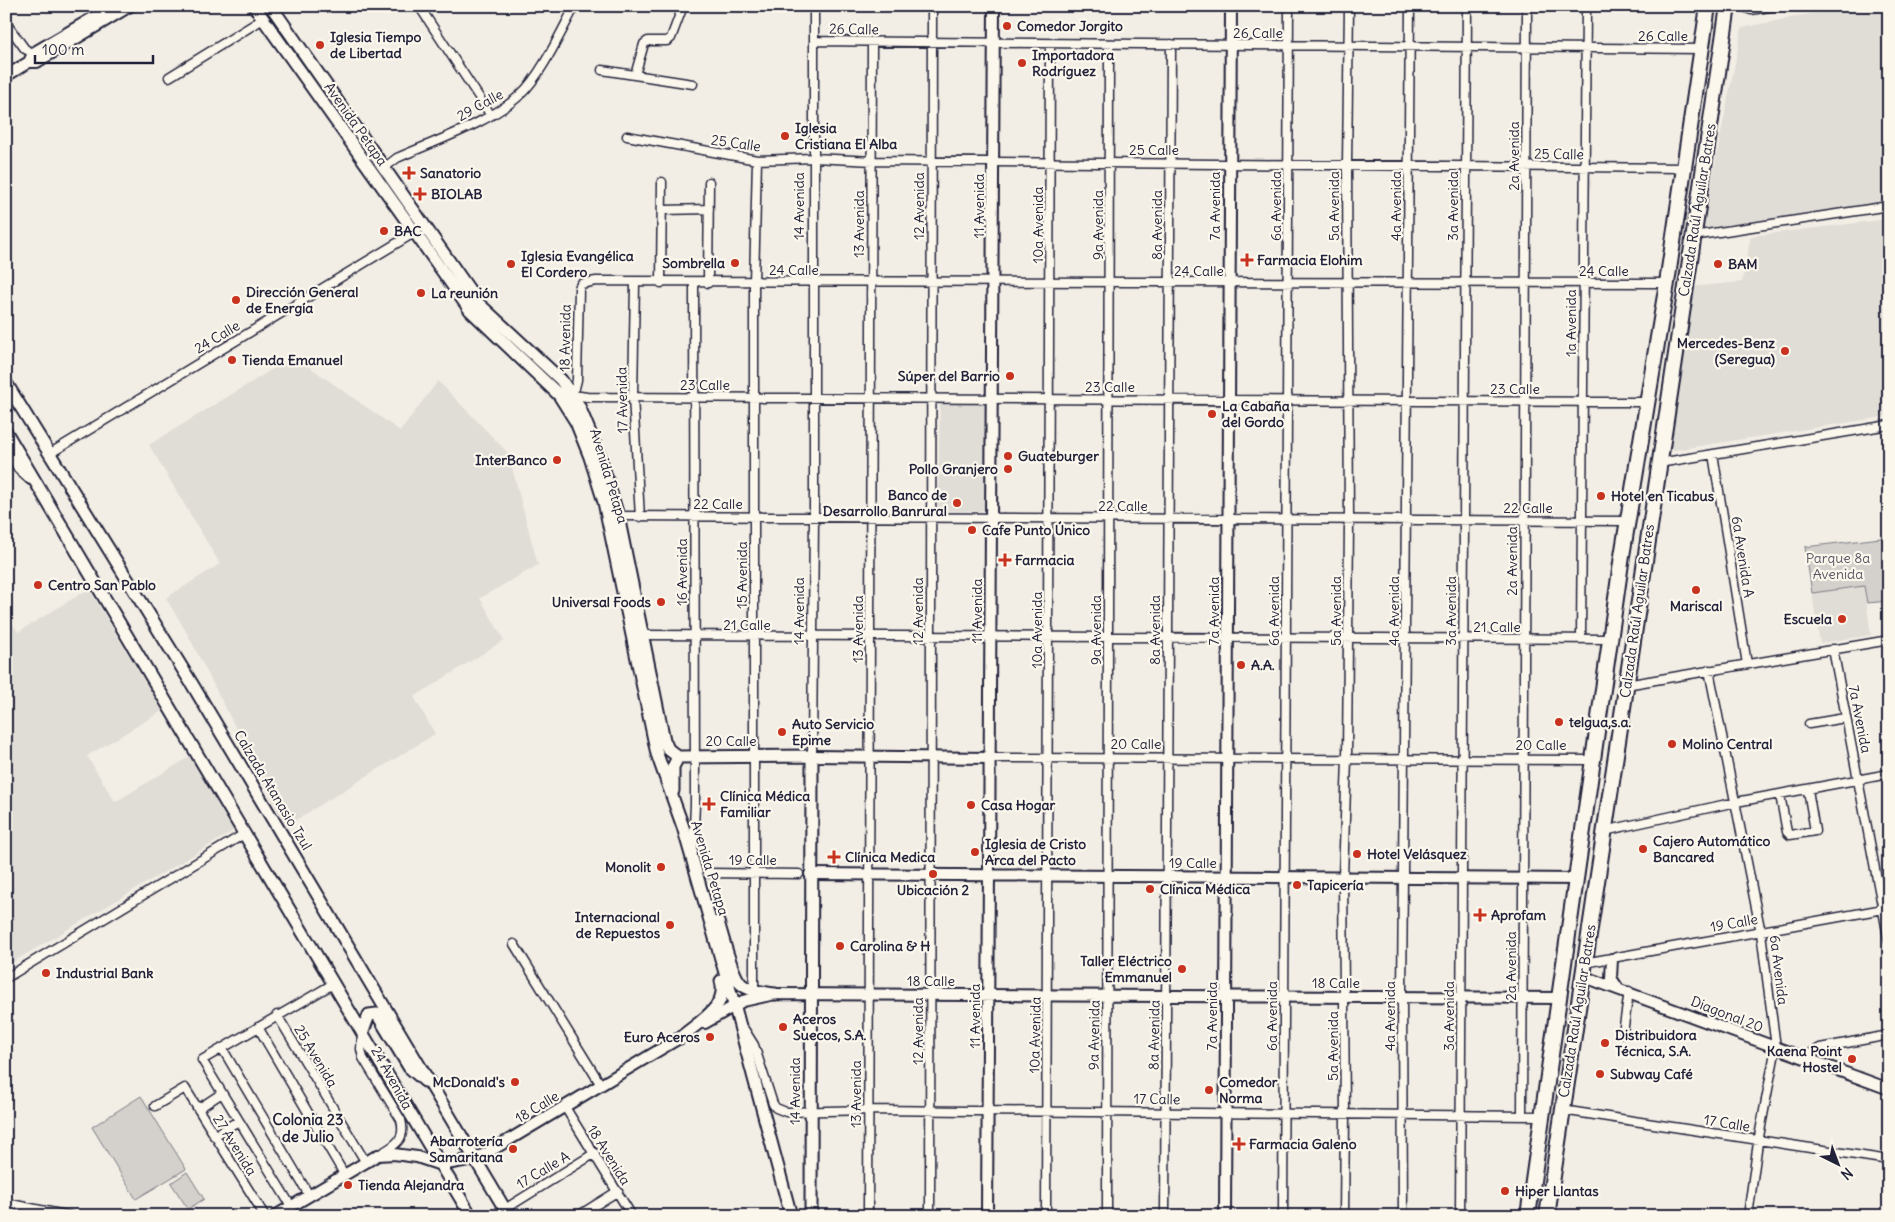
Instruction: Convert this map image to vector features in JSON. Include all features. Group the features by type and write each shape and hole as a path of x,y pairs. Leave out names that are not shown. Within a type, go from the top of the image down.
{"highway":[{"name":"Calzada Raúl Aguilar Batres","path":"1528,1216 1628,521 1667,283 1708,6"},
{"name":"Calzada Raúl Aguilar Batres","path":"1547,1216 1728,6"}],"main road":[{"name":"Avenida Petapa","path":"254,6 420,229 480,304 572,393 594,441 618,516 657,754 693,862 703,877 738,1021 790,1216"},
{"name":"Avenida Petapa","path":"276,8 384,168 470,310 559,395 569,409 590,457 604,502 664,740 668,750 678,757"},
{"name":"Calzada Atanasio Tzul","path":"6,383 187,676 434,1088 506,1213"},
{"path":"6,432 471,1216"},
{"name":"20 Calle","path":"678,757 694,755 812,756"},
{"name":"14 Avenida","path":"811,1216 810,993 805,874 812,756"},
{"path":"673,798 673,766 678,757"},
{"path":"703,877 736,975 741,983 754,990 775,994"},
{"path":"680,1038 717,1006 724,993 697,903 703,877"},
{"path":"363,1031 369,1015 377,1014 410,1067 434,1088"}],"street":[{"path":"6,76 113,6"},
{"path":"6,23 31,58 37,62 130,6"},
{"path":"419,6 490,114"},
{"name":"29 Calle","path":"384,168 397,158 510,103 528,86 558,38 575,6"},
{"path":"635,75 644,44 648,41 667,41 671,38 683,6"},
{"name":"14 Avenida","path":"812,756 814,638 814,6"},
{"name":"12 Avenida","path":"930,1216 932,6"},
{"name":"11 Avenida","path":"988,1216 994,6"},
{"name":"7a Avenida","path":"1225,1216 1225,876 1231,6"},
{"name":"6a Avenida","path":"1283,1216 1289,6"},
{"name":"5a Avenida","path":"1344,1216 1346,1114 1343,877 1347,759 1349,520 1347,164 1349,6"},
{"name":"4a Avenida","path":"1403,1216 1402,997 1410,6"},
{"name":"3a Avenida","path":"1460,1216 1467,6"},
{"name":"2a Avenida","path":"1522,1116 1527,6"},
{"name":"1a Avenida","path":"1580,639 1586,6"},
{"path":"1741,6 1751,10 1775,6"},
{"path":"168,77 263,19"},
{"name":"26 Calle","path":"815,41 1702,49"},
{"name":"13 Avenida","path":"868,1216 872,42"},
{"name":"10a Avenida","path":"1046,1216 1049,875 1050,44"},
{"name":"9a Avenida","path":"1107,1216 1110,44"},
{"name":"8a Avenida","path":"1165,1216 1171,44"},
{"path":"602,70 693,84"},
{"name":"25 Calle","path":"627,136 757,160 814,158 873,161 1684,168"},
{"name":"15 Avenida","path":"754,990 754,283 757,160"},
{"path":"661,283 662,182"},
{"path":"708,283 709,182"},
{"path":"1693,236 1889,206"},
{"path":"663,210 709,209"},
{"name":"24 Calle","path":"49,454 420,229"},
{"name":"24 Calle","path":"581,284 596,281 635,283 1667,283"},
{"name":"17 Avenida","path":"635,283 632,397 640,516"},
{"name":"16 Avenida","path":"693,862 695,804 694,283"},
{"name":"18 Avenida","path":"572,393 577,380 581,284"},
{"name":"23 Calle","path":"572,393 632,397 694,398 1647,402"},
{"path":"1659,463 1889,426"},
{"path":"6,447 19,468 36,484"},
{"name":"6a Avenida A","path":"1713,454 1747,664"},
{"name":"22 Calle","path":"618,516 1628,521"},
{"name":"21 Calle","path":"638,635 754,638 1612,639"},
{"path":"1626,685 1889,640"},
{"name":"7a Avenida","path":"1832,649 1857,780 1886,908 1889,942"},
{"name":"6a Avenida","path":"1709,670 1761,933 1776,1047 1758,1142 1748,1216"},
{"path":"1809,724 1845,718"},
{"name":"20 Calle","path":"812,756 1594,760"},
{"path":"1604,831 1736,802 1889,774"},
{"path":"1780,795 1787,832 1790,835 1814,831 1808,790"},
{"path":"6,978 244,834"},
{"name":"19 Calle","path":"703,877 869,874 1576,879"},
{"name":"19 Calle","path":"1583,970 1612,959 1761,933 1886,908"},
{"path":"514,944 601,1085"},
{"path":"1612,959 1611,978 1617,987"},
{"name":"Diagonal 20","path":"1583,970 1629,992 1889,1089"},
{"path":"291,1206 202,1060 276,1015 333,984"},
{"path":"1623,1033 1629,992"},
{"name":"18 Calle","path":"378,1155 394,1154 417,1157 441,1165 474,1159 565,1107 734,1004 753,997 775,994 1560,998"},
{"name":"25 Avenida","path":"276,1015 365,1161"},
{"name":"Avenida Petapa","path":"738,1021 754,1045 773,1104"},
{"path":"258,1027 344,1174"},
{"name":"24 Avenida","path":"363,1031 361,1049 363,1058 401,1120 404,1130 402,1137"},
{"path":"1808,1059 1811,1053 1820,1048 1889,1035"},
{"path":"222,1048 309,1195"},
{"name":"27 Avenida","path":"155,1106 185,1088 265,1216"},
{"path":"198,1109 222,1093"},
{"name":"17 Calle","path":"773,1104 780,1110 810,1112 869,1110 1543,1116"},
{"name":"18 Avenida","path":"565,1107 632,1216"},
{"name":"17 Calle","path":"1562,1110 1758,1142 1889,1160"},
{"path":"214,1136 238,1121"},
{"name":"18 Calle","path":"275,1216 398,1143 402,1137"},
{"name":"17 Calle A","path":"506,1213 594,1153"},
{"path":"578,1216 618,1191"},
{"path":"6,1203 70,1216"}],"shaded area":[{"path":"1848,6 1889,6 1889,202 1702,229 1742,28"},
{"name":"Mercedes-Benz (Seregua)","path":"1889,219 1889,416 1668,451 1690,287 1742,282 1751,236"},
{"path":"294,356 400,431 438,381 508,453 538,565 480,598 504,640 414,697 435,734 286,826 187,633 166,598 220,564 149,445"},
{"path":"989,402 987,506 982,511 938,511 940,403"},
{"name":"Escuela","path":"1864,586 1871,635 1820,643 1812,593"},
{"path":"89,589 162,711 87,756 115,802 191,756 235,830 6,966 6,613 18,632"}],"green space":[{"name":"Parque 8a Avenida","path":"1889,537 1889,601 1867,603 1864,586 1812,593 1805,547"},
{"path":"141,1096 186,1169 136,1199 92,1127"},
{"path":"187,1172 204,1199 188,1209 171,1183"}],"place":[{"name":"Comedor Jorgito","path":"1007,26"},
{"name":"Iglesia Tiempo de Libertad","path":"320,45"},
{"name":"Importadora Rodríguez","path":"1022,63"},
{"name":"Iglesia Cristiana El Alba","path":"785,136"},
{"name":"Sanatorio","path":"409,173"},
{"name":"BIOLAB","path":"420,194"},
{"name":"BAC","path":"384,231"},
{"name":"Farmacia Elohim","path":"1247,260"},
{"name":"Sombrella","path":"735,263"},
{"name":"Iglesia Evangélica El Cordero","path":"511,264"},
{"name":"BAM","path":"1718,264"},
{"name":"La reunión","path":"421,293"},
{"name":"Dirección General de Energía","path":"236,300"},
{"name":"Mercedes-Benz (Seregua)","path":"1785,351"},
{"name":"Tienda Emanuel","path":"232,360"},
{"name":"Súper del Barrio","path":"1010,376"},
{"name":"La Cabaña del Gordo","path":"1212,414"},
{"name":"Guateburger","path":"1008,456"},
{"name":"InterBanco","path":"557,460"},
{"name":"Pollo Granjero","path":"1008,469"},
{"name":"Hotel en Ticabus","path":"1601,496"},
{"name":"Banco de Desarrollo Banrural","path":"957,503"},
{"name":"Cafe Punto Único","path":"972,530"},
{"name":"Farmacia","path":"1005,560"},
{"name":"Centro San Pablo","path":"38,585"},
{"name":"Mariscal","path":"1696,590"},
{"name":"Universal Foods","path":"661,602"},
{"name":"Escuela","path":"1842,619"},
{"name":"A.A.","path":"1241,665"},
{"name":"telgua,s.a.","path":"1559,722"},
{"name":"Auto Servicio Epime","path":"782,732"},
{"name":"Molino Central","path":"1672,744"},
{"name":"Clínica Médica Familiar","path":"709,804"},
{"name":"Casa Hogar","path":"971,805"},
{"name":"Cajero Automático Bancared","path":"1643,849"},
{"name":"Iglesia de Cristo Arca del Pacto","path":"975,852"},
{"name":"Hotel Velásquez","path":"1357,854"},
{"name":"Clínica Medica","path":"834,857"},
{"name":"Monolit","path":"661,867"},
{"name":"Ubicación 2","path":"933,874"},
{"name":"Tapicería","path":"1297,885"},
{"name":"Clínica Médica","path":"1150,889"},
{"name":"Aprofam","path":"1480,915"},
{"name":"Internacional de Repuestos","path":"670,925"},
{"name":"Carolina & H","path":"840,946"},
{"name":"Taller Eléctrico Emmanuel","path":"1182,969"},
{"name":"Industrial Bank","path":"46,973"},
{"name":"Aceros Suecos, S.A.","path":"783,1027"},
{"name":"Euro Aceros","path":"710,1037"},
{"name":"Distribuidora Técnica, S.A.","path":"1605,1043"},
{"name":"Kaena Point Hostel","path":"1852,1059"},
{"name":"Subway Café","path":"1600,1074"},
{"name":"McDonald's","path":"515,1082"},
{"name":"Comedor Norma","path":"1209,1090"},
{"name":"Farmacia Galeno","path":"1239,1144"},
{"name":"Abarrotería Samaritana","path":"513,1149"},
{"name":"Tienda Alejandra","path":"348,1185"},
{"name":"Hiper Llantas","path":"1505,1191"}],"district":[{"name":"Colonia 23 de Julio","path":"308,1128"}]}
